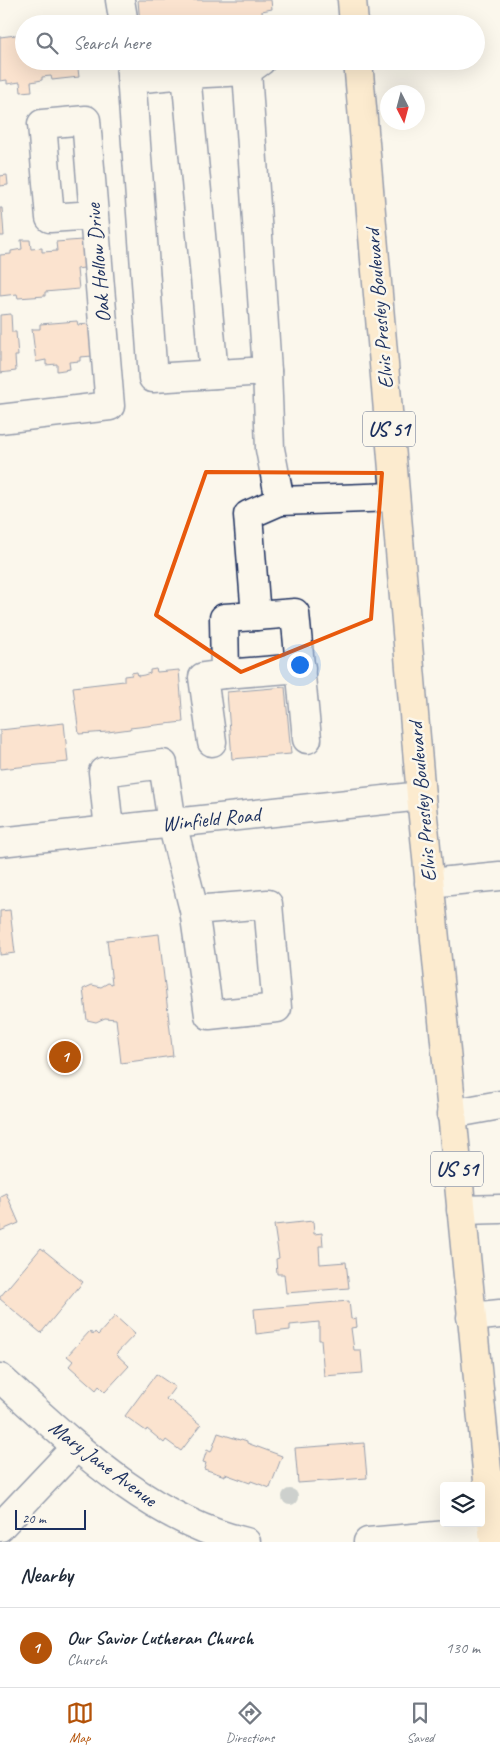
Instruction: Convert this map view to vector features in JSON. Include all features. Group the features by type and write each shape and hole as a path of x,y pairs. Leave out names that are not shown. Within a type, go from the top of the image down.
{"main road":[{"path":"352,0 353,15"},
{"name":"Elvis Presley Boulevard","path":"359,70 421,796 493,1536"}],"street":[{"path":"120,0 122,15"},
{"path":"220,70 186,74 131,70 153,378 267,371"},
{"path":"254,70 270,450 280,501"},
{"path":"186,74 214,374"},
{"name":"Oak Hollow Drive","path":"0,419 110,406 94,215 86,120 42,124 50,218 94,215"},
{"path":"256,616 248,515 280,501 394,498"},
{"path":"225,674 224,618 295,613 307,739"},
{"path":"212,742 203,677 300,668"},
{"path":"109,830 103,772 163,764 172,823 194,910 209,1015 277,1008 268,904 194,910"},
{"name":"Winfield Road","path":"0,842 421,796"},
{"path":"429,883 500,876"},
{"path":"452,1114 500,1104"},
{"path":"461,1210 500,1209"},
{"path":"471,1317 500,1314"},
{"name":"Mary Jane Avenue","path":"0,1378 76,1447 155,1505 206,1529 246,1542"},
{"path":"0,1528 76,1447"},
{"path":"368,1542 493,1536"}],"highlighted area":[{"path":"206,472 382,473 371,619 241,672 156,615"}],"building":[{"path":"138,0 271,0 272,9 262,11 262,15 139,15"},
{"path":"15,35 15,70 78,70 79,77 52,80 51,76 42,77 42,80 31,82 32,91 21,92 20,82 7,84 7,80 0,81 0,37"},
{"path":"7,175 8,185 0,186 0,176"},
{"path":"0,208 2,208 4,236 0,236"},
{"path":"21,240 30,240 31,249 42,248 42,252 57,251 56,242 82,240 84,268 77,269 79,289 45,292 45,296 18,298 17,294 0,296 0,255 11,254 11,251 22,249"},
{"path":"11,314 12,332 16,332 18,356 15,356 16,371 0,373 0,315"},
{"path":"77,321 78,325 89,324 93,356 80,357 80,361 69,362 70,369 57,371 57,364 46,365 46,360 36,362 32,329 40,329 40,324"},
{"path":"156,669 157,672 179,670 183,722 79,734 73,687 124,681 124,676 132,675 131,673 137,672 138,676 150,673 150,670"},
{"path":"285,687 291,754 232,759 227,692"},
{"path":"64,723 68,762 0,769 0,730"},
{"path":"10,910 15,953 0,955 0,911"},
{"path":"159,934 173,1056 121,1063 116,1019 105,1018 96,1022 87,1020 83,989 92,985 101,987 108,983 112,984 107,940"},
{"path":"6,1193 19,1223 0,1231 0,1196"},
{"path":"313,1221 314,1234 322,1233 323,1246 319,1246 320,1264 346,1262 349,1288 286,1293 284,1274 277,1274 276,1259 279,1258 274,1225"},
{"path":"41,1248 83,1282 41,1333 0,1299 0,1297"},
{"path":"349,1301 351,1319 356,1318 357,1327 351,1328 354,1350 361,1350 363,1373 324,1376 321,1340 319,1340 319,1322 290,1325 290,1330 256,1334 254,1309"},
{"path":"115,1316 135,1334 116,1354 129,1366 105,1392 99,1386 96,1390 69,1366 73,1361 67,1356 90,1331 93,1335 95,1332 98,1335"},
{"path":"156,1374 175,1387 166,1399 169,1402 170,1400 201,1425 181,1451 166,1440 164,1443 147,1429 146,1431 125,1416"},
{"path":"218,1433 247,1441 247,1443 282,1456 270,1488 204,1469 206,1463 203,1462 207,1450 211,1452"},
{"path":"364,1443 367,1478 298,1483 295,1448"}],"place":[{"name":"Our Savior Lutheran Church","path":"65,1057"}]}
